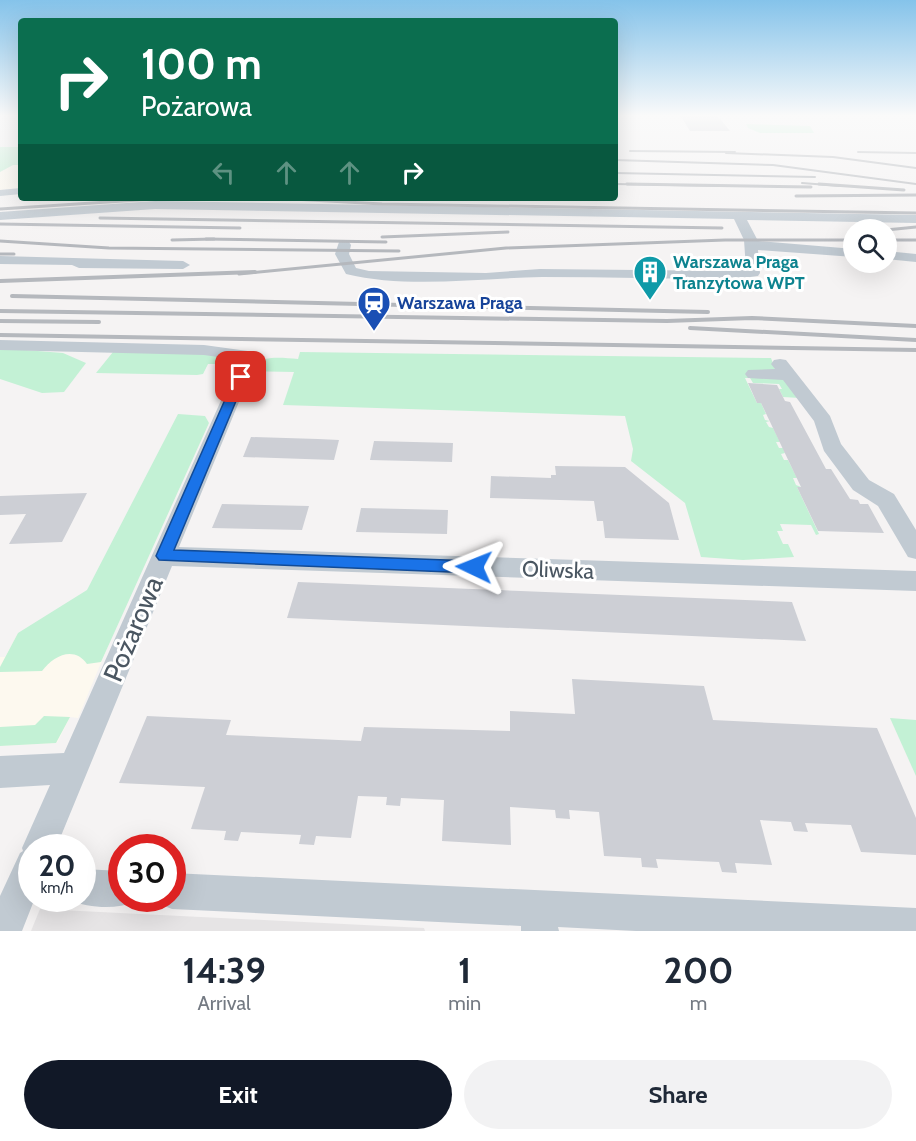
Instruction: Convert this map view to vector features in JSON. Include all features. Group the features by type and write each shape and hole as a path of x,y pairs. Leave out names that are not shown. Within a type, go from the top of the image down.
{"street":[{"path":"0,193 18,190"},
{"path":"0,216 99,207 155,205 916,219"},
{"path":"344,245 342,254 351,271 358,273 486,277 540,273 735,275 753,273 751,245 738,214"},
{"path":"751,245 843,252"},
{"path":"897,256 916,258"},
{"path":"0,260 76,261 79,264 183,265"},
{"name":"Pożarowa","path":"0,345 225,352 249,356 45,834"},
{"path":"754,374 784,370 823,420 831,446 861,485 886,500 910,547"},
{"name":"Oliwska","path":"164,556 916,581"},
{"path":"0,772 73,768"},
{"path":"186,892 539,920 916,926"},
{"path":"3,931 18,900"}],"shaded area":[{"path":"13,165 18,165 18,188 0,190 0,172"},
{"path":"129,596 78,718 70,717 56,743 0,746 0,657 5,657 18,633"},
{"path":"39,912 96,912 424,928 425,931 31,931"}],"green space":[{"path":"0,158 18,158 18,165 13,165 0,172"},
{"path":"0,348 63,353 86,363 64,392 42,393 0,379"},
{"path":"113,352 210,353 218,356 215,364 208,364 203,374 197,375 96,373"},
{"path":"300,352 771,358 775,369 800,398 783,397 779,384 753,383 750,378 745,378 757,403 761,403 766,414 763,415 765,420 770,421 766,422 769,427 773,428 780,442 776,442 779,448 783,448 785,453 781,454 784,460 788,460 797,478 793,478 796,485 801,487 797,487 819,534 816,535 811,525 780,524 783,531 777,531 783,544 788,544 794,557 743,560 701,557 685,503 631,461 633,449 625,416 283,405 294,372 248,371 264,359 298,359"},
{"path":"178,414 205,416 209,423 101,662 87,664 82,658 70,654 58,657 42,671 0,672 0,667 18,633 87,590"},
{"path":"44,716 70,717 56,743 0,746 0,727 35,725"},
{"path":"890,718 916,720 916,776"}],"building":[{"path":"748,383 777,385 785,401 790,402 826,469 831,469 850,499 858,500 860,504 868,504 884,533 818,531 797,487 801,487 761,403 757,403"},
{"path":"251,437 339,440 334,460 243,457"},
{"path":"374,441 453,443 452,462 370,460"},
{"path":"555,466 625,467 669,503 679,540 605,538 603,521 597,521 594,501 490,498 491,476 551,478 551,475 556,475"},
{"path":"87,493 62,542 9,544 26,514 0,515 0,496"},
{"path":"222,504 309,506 302,530 212,528"},
{"path":"361,508 448,510 447,534 356,532"},
{"path":"298,582 792,602 806,641 287,618"},
{"path":"572,679 704,686 713,720 877,728 916,818 916,855 861,852 851,825 805,823 808,832 794,831 791,822 760,820 772,865 735,863 737,873 722,872 719,862 656,859 658,868 642,867 641,858 604,856 599,812 569,810 570,819 556,818 555,810 510,807 511,845 442,841 444,800 401,798 400,806 386,805 387,797 358,796 351,838 316,836 314,845 299,844 301,835 241,832 238,841 224,840 226,831 191,829 205,787 119,783 147,716 231,720 226,735 361,741 364,727 510,731 510,711 575,714"}],"railway":[{"path":"844,158 916,168"},
{"path":"618,160 773,165 916,184"},
{"path":"618,173 815,177"},
{"path":"802,183 841,186"},
{"path":"618,184 725,186"},
{"path":"627,184 811,187"},
{"path":"819,184 904,190"},
{"path":"796,196 916,195"},
{"path":"0,209 123,201"},
{"path":"328,201 382,204 916,213"},
{"path":"100,218 722,228"},
{"path":"0,224 240,228"},
{"path":"897,229 916,227"},
{"path":"382,237 508,232"},
{"path":"206,239 211,239"},
{"path":"172,240 211,239"},
{"path":"211,239 386,242"},
{"path":"239,274 506,248 725,240 843,240"},
{"path":"897,240 916,240"},
{"path":"0,241 109,248 399,251"},
{"path":"0,254 14,254"},
{"path":"0,281 255,272"},
{"path":"12,296 708,312"},
{"path":"0,311 667,321 752,318 916,326"},
{"path":"0,321 99,322"},
{"path":"690,328 916,340"},
{"path":"0,335 916,350"}],"place":[{"name":"Warszawa Praga Tranzytowa WPT","path":"650,301"},
{"name":"Warszawa Praga","path":"374,332"}],"route":[{"path":"241,377 164,556 474,567"}]}
